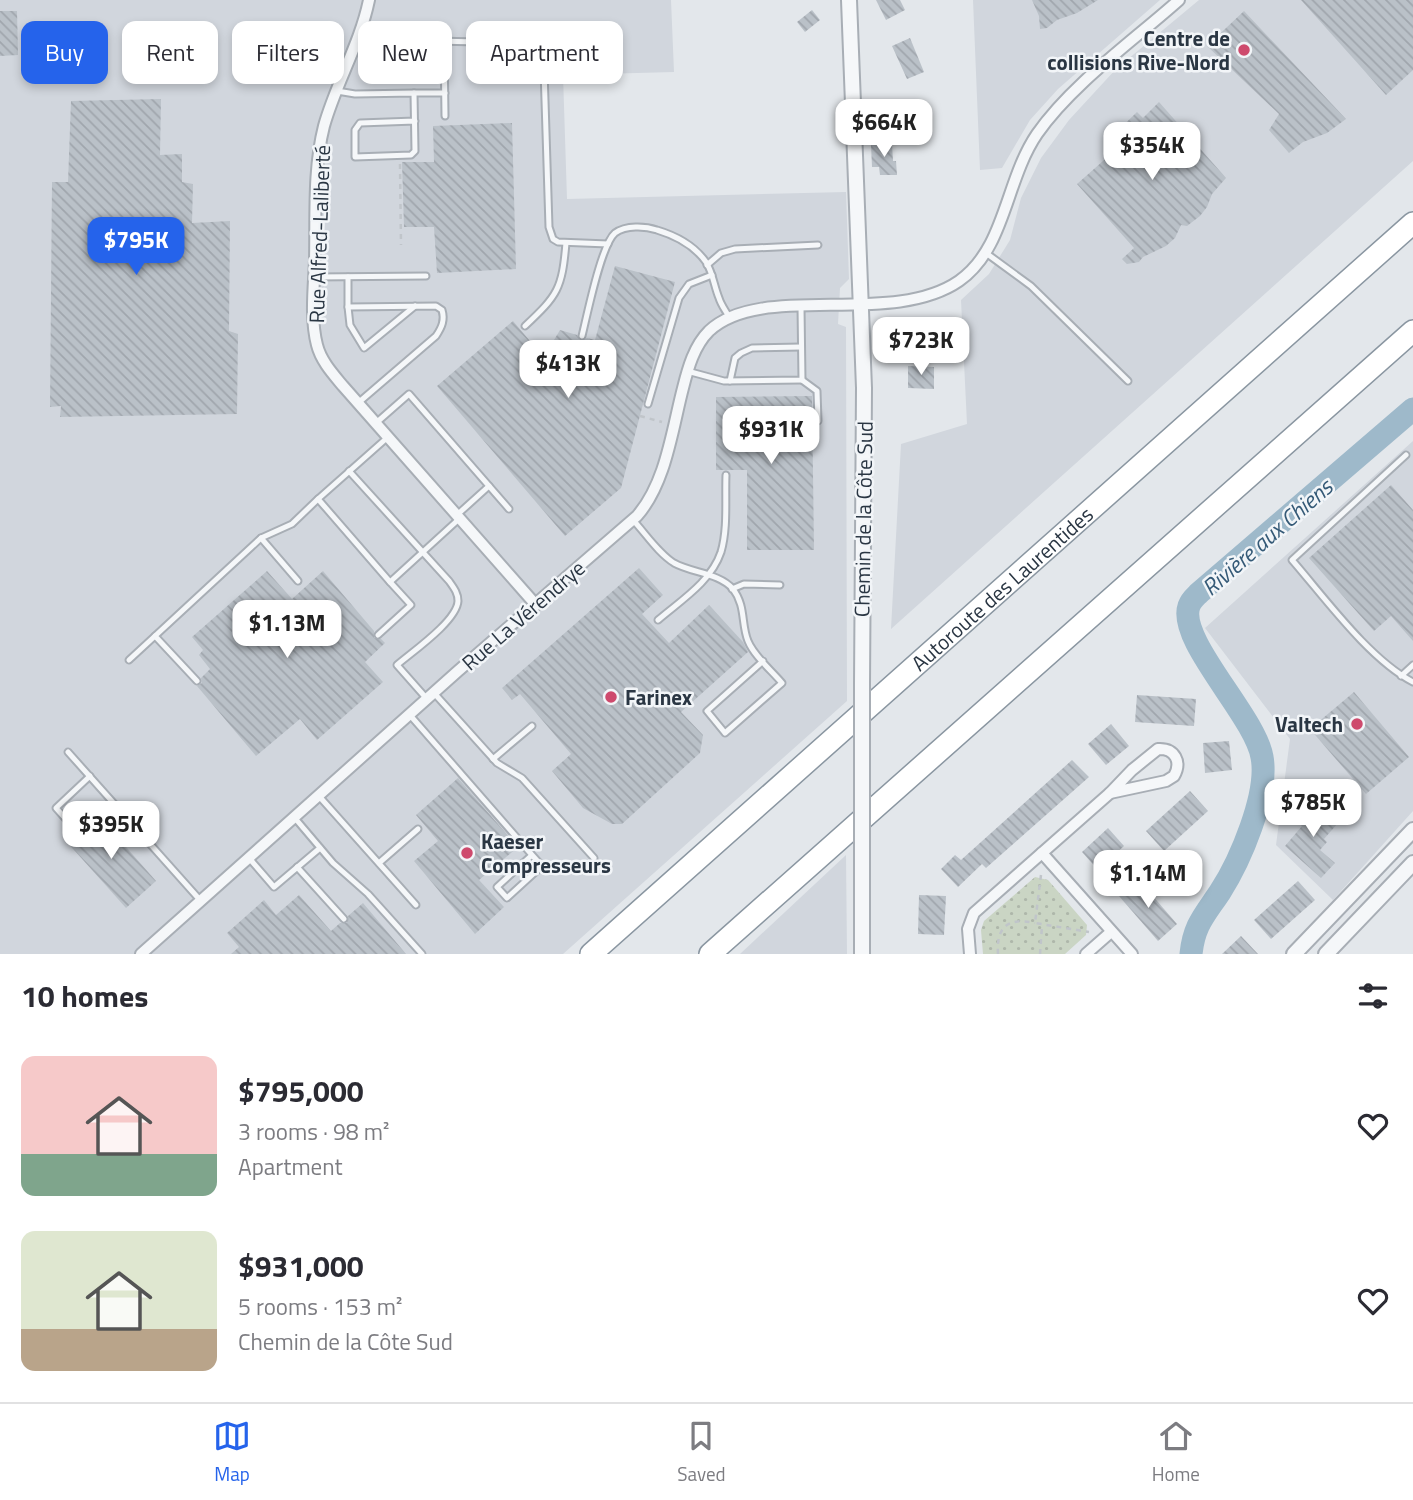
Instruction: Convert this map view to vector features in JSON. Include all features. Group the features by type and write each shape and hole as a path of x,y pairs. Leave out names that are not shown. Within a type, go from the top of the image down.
{"highway":[{"name":"Autoroute des Laurentides","path":"591,954 1413,223"},
{"path":"710,954 1413,331"}],"street":[{"name":"Rue Alfred-Laliberté","path":"363,21 369,0"},
{"name":"Chemin de la Côte Sud","path":"849,0 864,409 862,954"},
{"path":"986,253 997,230 1019,165 1045,124 1084,82 1179,0"},
{"name":"Rue Alfred-Laliberté","path":"358,36 325,123 318,165 314,323 320,354 358,403 536,605"},
{"name":"Rue La Vérendrye","path":"141,954 644,508 656,486 687,371 697,346 704,337 729,317 751,310 861,304 918,298 936,293 967,275 986,253"},
{"path":"970,954 968,929 974,913 1110,793 1150,753 1166,749 1175,755 1177,769 1170,779 1110,793"},
{"path":"1294,954 1413,830"},
{"path":"1042,853 1132,954"},
{"path":"1326,954 1413,863"},
{"path":"1374,873 1390,888"},
{"path":"1086,954 1111,932"}],"lane":[{"path":"452,41 517,43 531,45 538,50 544,69 549,227 553,239 566,243 608,244"},
{"path":"445,84 445,116"},
{"path":"337,91 355,94 445,93"},
{"path":"414,93 415,121 415,150 411,155 355,157 355,130 360,123 415,121"},
{"path":"582,336 608,244 616,233 625,229 650,228 688,243 708,265 719,299 729,317"},
{"path":"525,326 551,302 558,290 566,243"},
{"path":"708,265 721,253 735,249 818,246"},
{"path":"986,253 1031,286 1128,381"},
{"path":"648,404 679,298 689,284 712,275"},
{"path":"314,277 426,276"},
{"path":"348,277 350,325 364,348 415,306"},
{"path":"348,307 440,307 444,316 442,328 436,335 358,403"},
{"path":"801,307 802,380"},
{"path":"730,381 735,358 747,349 802,347"},
{"path":"687,371 730,381 802,380 817,391 818,421"},
{"path":"376,423 409,394 509,509"},
{"path":"129,660 261,538 292,524 388,437"},
{"path":"1406,456 1292,560 1376,655 1401,676 1413,682"},
{"path":"349,471 455,589 458,602 450,619 397,665 493,759 522,778 594,858"},
{"path":"658,620 698,586 719,557 724,538 726,475"},
{"path":"390,582 489,486"},
{"path":"318,499 411,605 377,635"},
{"path":"633,520 666,556 684,567 724,582 732,589 744,616 747,640 782,683 725,733 707,711 763,661"},
{"path":"261,538 298,580"},
{"path":"732,589 744,584 780,585"},
{"path":"155,636 197,681"},
{"path":"1401,676 1413,665"},
{"path":"409,714 542,866 507,898 497,887 532,855"},
{"path":"493,759 532,726"},
{"path":"68,752 200,900"},
{"path":"73,827 56,808 90,776"},
{"path":"318,795 416,905"},
{"path":"294,817 333,863 368,894 422,954"},
{"path":"379,863 418,829"},
{"path":"248,857 274,887 320,848"},
{"path":"297,867 344,919"}],"path":[{"path":"400,170 401,245"},
{"path":"640,416 662,422"},
{"path":"1040,954 1041,875"},
{"path":"998,954 997,940 1003,928 1017,922 1089,932"}],"shaded area":[{"path":"0,0 671,0 674,72 623,73 623,21 466,21 466,84 563,84 567,199 846,192 849,279 840,288 838,324 846,327 847,701 563,954 0,954"},
{"path":"973,0 1160,0 1058,89 1030,120 1002,168 980,170"},
{"path":"1199,0 1413,0 1413,161 891,629 901,444 967,424 961,300 989,274 1010,240 1021,198 1041,158 1069,120 1116,69"},
{"path":"1413,441 1413,811 1333,900 1276,845 1290,739 1205,628"},
{"path":"846,855 847,954 740,954"}],"green space":[{"path":"1035,877 1048,880 1087,925 1086,935 1065,954 983,954 981,930 984,921"}],"building":[{"path":"876,0 900,0 905,10 886,20"},
{"path":"1032,0 1098,0 1077,13 1057,20 1047,28 1040,29 1039,16"},
{"path":"1301,0 1413,0 1413,70 1386,95"},
{"path":"812,10 820,20 805,32 797,22"},
{"path":"0,11 17,11 18,55 0,56"},
{"path":"1244,11 1346,119 1327,133 1303,142 1289,153 1269,130 1279,114 1207,46"},
{"path":"910,38 924,72 907,79 892,46"},
{"path":"161,99 160,155 182,154 182,182 193,184 192,223 230,221 229,331 238,334 237,414 60,417 61,406 50,407 52,182 68,182 71,101"},
{"path":"1159,102 1226,178 1212,194 1200,216 1187,226 1181,225 1175,238 1166,246 1143,257 1139,262 1127,264 1122,259 1134,248 1077,184 1112,153 1104,144 1137,112 1143,118"},
{"path":"914,114 918,135 902,138 898,117"},
{"path":"512,123 516,269 437,273 434,227 404,227 402,162 434,162 433,126"},
{"path":"892,144 897,175 880,175 879,167 872,167 871,145"},
{"path":"615,266 675,282 621,488 565,536 437,386 513,321 541,354 551,345 560,330 577,335 580,341 587,338 595,340"},
{"path":"940,319 956,319 957,363 941,363"},
{"path":"908,366 934,367 934,389 908,388"},
{"path":"812,396 814,550 747,550 747,470 716,470 716,397"},
{"path":"1391,485 1413,510 1413,641 1391,616 1374,631 1309,558"},
{"name":"Farinex","path":"639,568 663,595 642,614 669,643 709,605 743,642 748,652 681,712 703,735 700,753 622,824 612,824 583,808 552,771 571,754 520,694 512,700 502,688"},
{"path":"267,571 292,599 323,571 374,631 374,638 385,643 365,662 383,682 317,740 300,719 256,756 197,686 202,683 201,678 210,669 199,655 203,650 192,637"},
{"path":"1354,692 1409,757 1366,794 1310,729"},
{"path":"1137,695 1196,699 1194,726 1135,722"},
{"path":"1111,724 1129,746 1106,765 1088,744"},
{"path":"1229,741 1232,770 1205,773 1203,743"},
{"path":"1072,760 1089,777 986,868 982,864 958,887 941,869 955,855 961,860"},
{"name":"Kaeser Compresseurs","path":"458,778 518,847 479,880 504,907 475,934 414,861 438,841 416,815"},
{"path":"1190,791 1208,811 1164,851 1146,831"},
{"path":"1313,802 1338,823 1324,839 1327,842 1320,850 1335,863 1321,878 1285,846 1302,826 1296,821"},
{"path":"97,814 156,881 126,908 66,841"},
{"path":"1108,828 1124,846 1098,870 1082,852"},
{"path":"1138,879 1177,924 1158,941 1119,896"},
{"path":"1298,881 1315,900 1271,939 1254,920"},
{"path":"299,895 331,931 340,923 347,923 348,916 363,903 406,954 231,954 239,947 227,933 264,900 276,915"},
{"path":"919,895 946,896 944,935 918,934"},
{"path":"1241,936 1258,954 1222,954"}],"waterway":[{"name":"Rivière aux Chiens","path":"1191,954 1197,928 1228,879 1244,845 1257,808 1263,772 1262,757 1256,740 1194,638 1188,621 1189,606 1199,593 1413,409"}],"place":[{"name":"Centre de collisions Rive-Nord","path":"1244,50"},
{"name":"Farinex","path":"611,697"},
{"name":"Valtech","path":"1357,724"},
{"name":"Kaeser Compresseurs","path":"467,853"}]}
